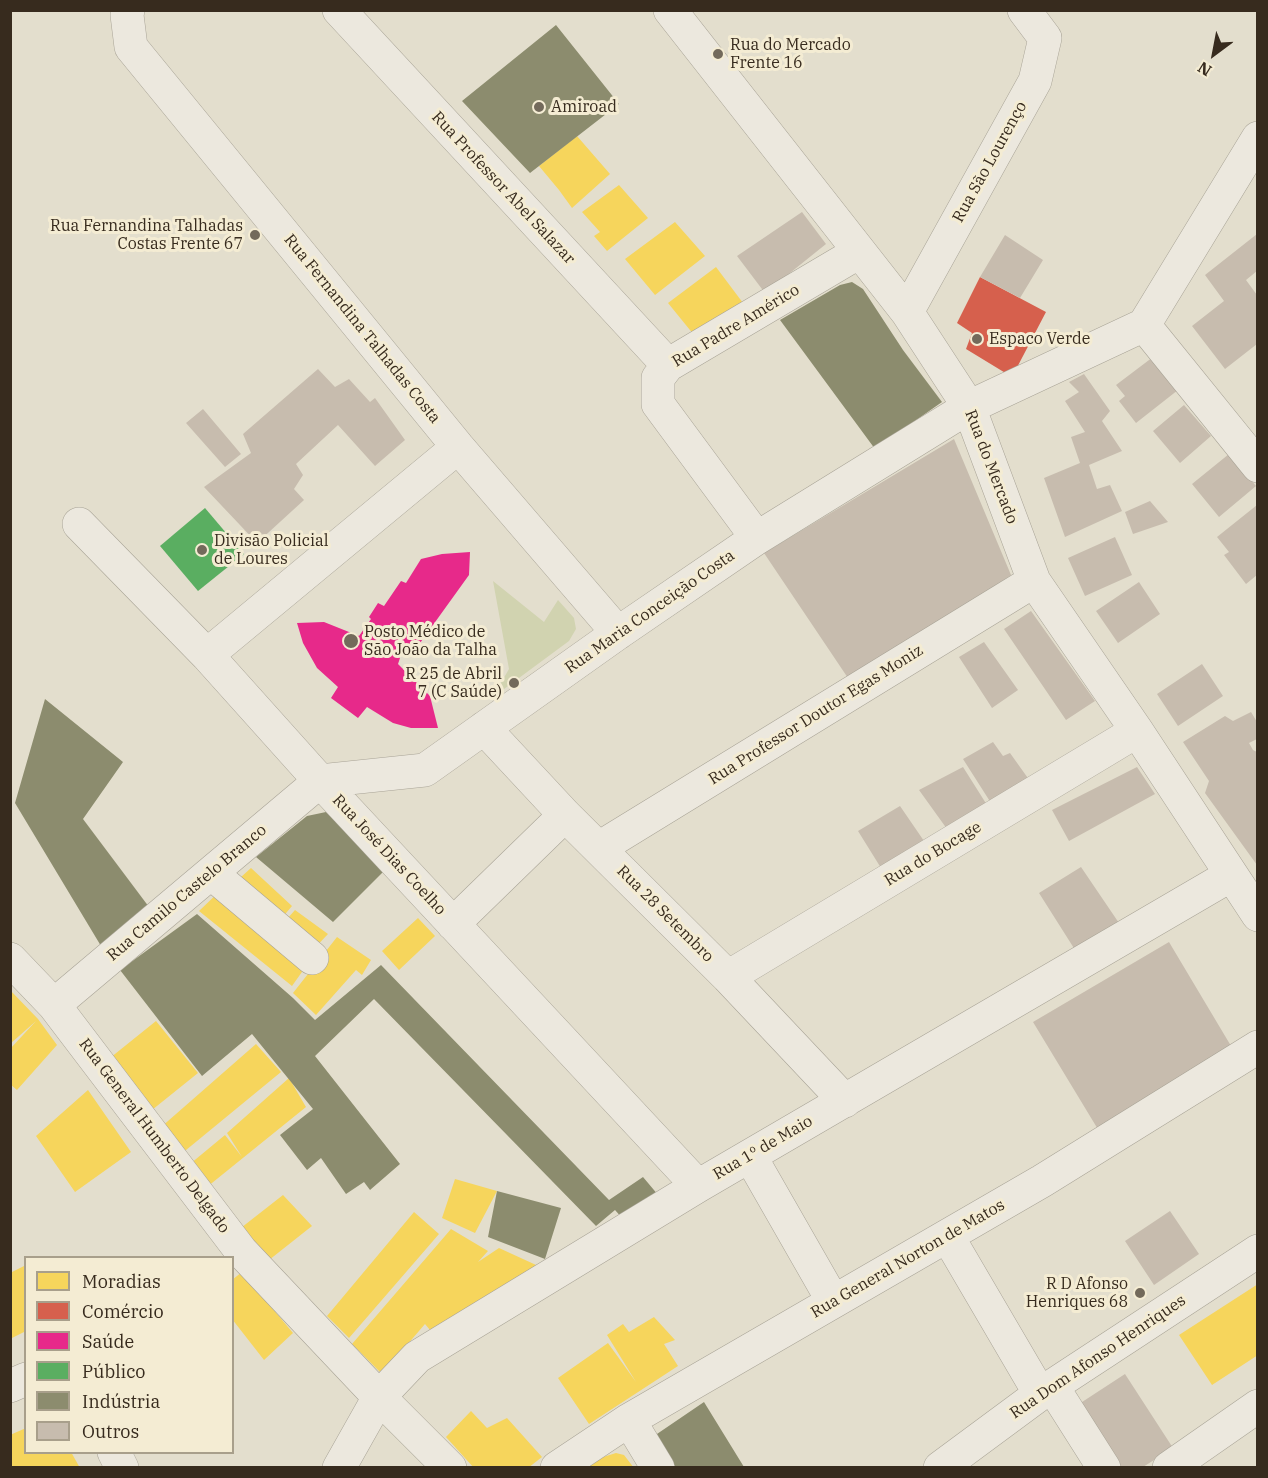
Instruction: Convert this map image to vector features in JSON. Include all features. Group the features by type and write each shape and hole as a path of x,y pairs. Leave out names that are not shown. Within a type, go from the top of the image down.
{"street":[{"name":"Rua Professor Abel Salazar","path":"339,10 668,365"},
{"name":"Rua do Mercado","path":"670,10 907,312 969,407 1034,581 1137,731 1257,915"},
{"name":"Rua São Lourenço","path":"907,312 1035,81 1046,38 1024,10"},
{"name":"Rua Fernandina Talhadas Costa","path":"126,12 131,47 458,447 618,633"},
{"path":"1257,138 1144,325 1257,466"},
{"name":"Rua Padre Américo","path":"757,538 658,404 658,378 668,365 859,252"},
{"name":"Rua Maria Conceição Costa","path":"321,781 425,770 757,538 969,407 1144,325"},
{"path":"207,655 458,447"},
{"name":"Rua José Dias Coelho","path":"79,524 207,655 453,924 698,1186"},
{"name":"Rua Professor Doutor Egas Moniz","path":"599,848 1034,581"},
{"name":"Rua 28 Setembro","path":"484,728 565,815 728,977 845,1101"},
{"name":"Rua do Bocage","path":"728,977 1137,731"},
{"name":"Rua Camilo Castelo Branco","path":"54,1005 321,781"},
{"path":"453,924 565,815"},
{"path":"211,873 312,958"},
{"name":"Rua 1º de Maio","path":"339,1467 379,1397 417,1357 698,1186 1231,875"},
{"name":"Rua General Humberto Delgado","path":"10,959 54,1005 241,1251 379,1397 450,1467"},
{"name":"Rua General Norton de Matos","path":"557,1467 629,1420 1042,1181 1257,1047"},
{"path":"750,1156 833,1301"},
{"path":"948,1237 1046,1390 1104,1467"},
{"name":"Rua Dom Afonso Henriques","path":"940,1467 1046,1390 1257,1251"},
{"path":"10,1386 24,1380"},
{"path":"1170,1467 1257,1406"},
{"path":"629,1420 658,1467"}],"green space":[{"path":"493,581 544,622 558,600 574,618 576,629 569,641 500,692 498,688 509,669"}],"building: Moradias":[{"path":"577,136 610,174 572,208 539,166"},
{"path":"619,185 648,218 607,251 594,236 600,232 582,212"},
{"path":"675,222 705,256 655,295 625,259"},
{"path":"716,267 743,303 694,335 668,303"},
{"path":"251,868 292,906 276,925 231,886"},
{"path":"221,890 309,962 292,986 199,911"},
{"path":"295,910 328,934 309,954 279,928"},
{"path":"418,918 435,936 399,970 382,951"},
{"path":"337,937 371,960 362,975 356,970 316,1015 293,993"},
{"path":"10,990 38,1019 57,1045 17,1090 10,1084 10,1049 36,1021 10,1044"},
{"path":"156,1021 198,1073 152,1110 110,1058"},
{"path":"256,1044 281,1072 180,1155 160,1128"},
{"path":"289,1078 306,1107 207,1187 190,1164 225,1135 242,1157 227,1133"},
{"path":"88,1090 131,1152 75,1192 36,1136"},
{"path":"455,1179 497,1191 475,1233 442,1218"},
{"path":"283,1195 312,1226 264,1264 237,1231"},
{"path":"414,1212 439,1234 349,1338 327,1316"},
{"path":"451,1229 488,1251 478,1262 499,1248 547,1270 435,1336 425,1324 382,1374 352,1344"},
{"path":"24,1266 24,1332 10,1339 10,1273"},
{"path":"242,1272 293,1333 264,1360 234,1322 234,1278"},
{"path":"1258,1284 1258,1355 1212,1385 1179,1335"},
{"path":"654,1317 675,1340 664,1344 678,1366 589,1424 558,1378 608,1343 636,1382 607,1335 623,1324 629,1332"},
{"path":"471,1411 487,1428 507,1418 542,1457 528,1468 474,1468 446,1437"},
{"path":"24,1429 24,1454 72,1454 80,1468 10,1468 10,1435"},
{"path":"616,1453 624,1455 634,1468 582,1468 600,1458"}],"building: Comércio":[{"path":"980,277 1046,312 1012,377 966,349 972,333 957,323"}],"building: Saúde":[{"name":"Posto Médico de São João da Talha","path":"470,552 469,575 415,650 398,639 400,658 398,664 430,696 438,728 411,728 393,723 367,707 358,718 331,698 338,687 317,668 303,643 297,623 324,622 359,636 371,619 369,617 378,603 384,606 401,581 406,583 421,559 442,554"}],"building: Público":[{"name":"Divisão Policial de Loures","path":"205,508 244,554 198,591 160,546"}],"building: Indústria":[{"path":"556,25 619,104 530,173 462,101"},
{"path":"852,282 863,289 903,350 942,402 875,449 780,320 840,285"},
{"path":"45,699 123,762 83,819 149,907 101,946 15,803"},
{"path":"326,812 384,871 333,922 256,857 307,816"},
{"path":"197,914 315,1020 381,965 609,1200 643,1177 659,1196 623,1219 615,1210 596,1226 374,999 315,1056 400,1164 370,1190 364,1182 346,1194 321,1158 307,1170 280,1135 313,1109 252,1034 202,1076 120,970"},
{"path":"497,1191 561,1208 545,1259 488,1237"},
{"path":"704,1402 744,1467 675,1467 654,1436"}],"building: Outros":[{"path":"802,212 826,244 765,293 737,256"},
{"path":"1257,234 1257,271 1246,280 1257,295 1257,344 1225,369 1192,326 1224,301 1205,275"},
{"path":"1005,235 1043,260 1020,298 980,277"},
{"path":"1153,357 1178,390 1136,423 1119,401 1125,396 1116,385"},
{"path":"318,369 335,387 349,379 370,402 375,398 405,440 375,466 338,425 296,464 303,475 294,489 304,500 257,543 204,487 251,453 243,434"},
{"path":"1084,374 1110,411 1102,421 1122,451 1089,465 1097,489 1110,485 1122,511 1065,537 1044,478 1080,463 1071,437 1085,432 1065,401 1079,392 1069,382"},
{"path":"1184,405 1211,436 1180,463 1153,431"},
{"path":"203,409 241,454 225,467 186,423"},
{"path":"954,439 1011,575 852,684 764,553"},
{"path":"1229,454 1256,486 1219,517 1192,484"},
{"path":"1150,501 1168,522 1133,534 1125,512"},
{"path":"1257,505 1257,575 1246,584 1224,555 1229,552 1217,537"},
{"path":"1115,537 1132,575 1085,596 1068,558"},
{"path":"1139,582 1160,614 1118,643 1096,611"},
{"path":"1031,611 1095,701 1066,720 1004,629"},
{"path":"984,642 1018,690 992,708 959,657"},
{"path":"1202,664 1223,696 1178,726 1157,694"},
{"path":"1251,712 1257,722 1257,739 1249,743 1257,752 1257,865 1205,793 1209,781 1183,742 1225,716 1233,721"},
{"path":"993,742 1003,756 1010,753 1030,781 991,803 963,759"},
{"path":"963,767 987,805 947,829 919,790"},
{"path":"1137,767 1155,794 1069,841 1052,810"},
{"path":"900,806 924,841 881,868 858,831"},
{"path":"1081,867 1121,926 1077,953 1039,893"},
{"path":"1169,942 1234,1051 1099,1131 1033,1022"},
{"path":"1170,1211 1199,1254 1154,1285 1125,1241"},
{"path":"1125,1374 1173,1448 1143,1467 1120,1467 1079,1404"}],"place":[{"name":"Rua do Mercado Frente 16","path":"718,54"},
{"name":"Amiroad","path":"539,107"},
{"name":"Rua Fernandina Talhadas Costas Frente 67","path":"255,235"},
{"name":"Espaco Verde","path":"977,339"},
{"name":"Divisão Policial de Loures","path":"202,550"},
{"name":"Posto Médico de São João da Talha","path":"351,641"},
{"name":"R 25 de Abril 7 (C Saúde)","path":"514,683"},
{"name":"R D Afonso Henriques 68","path":"1140,1293"}]}
